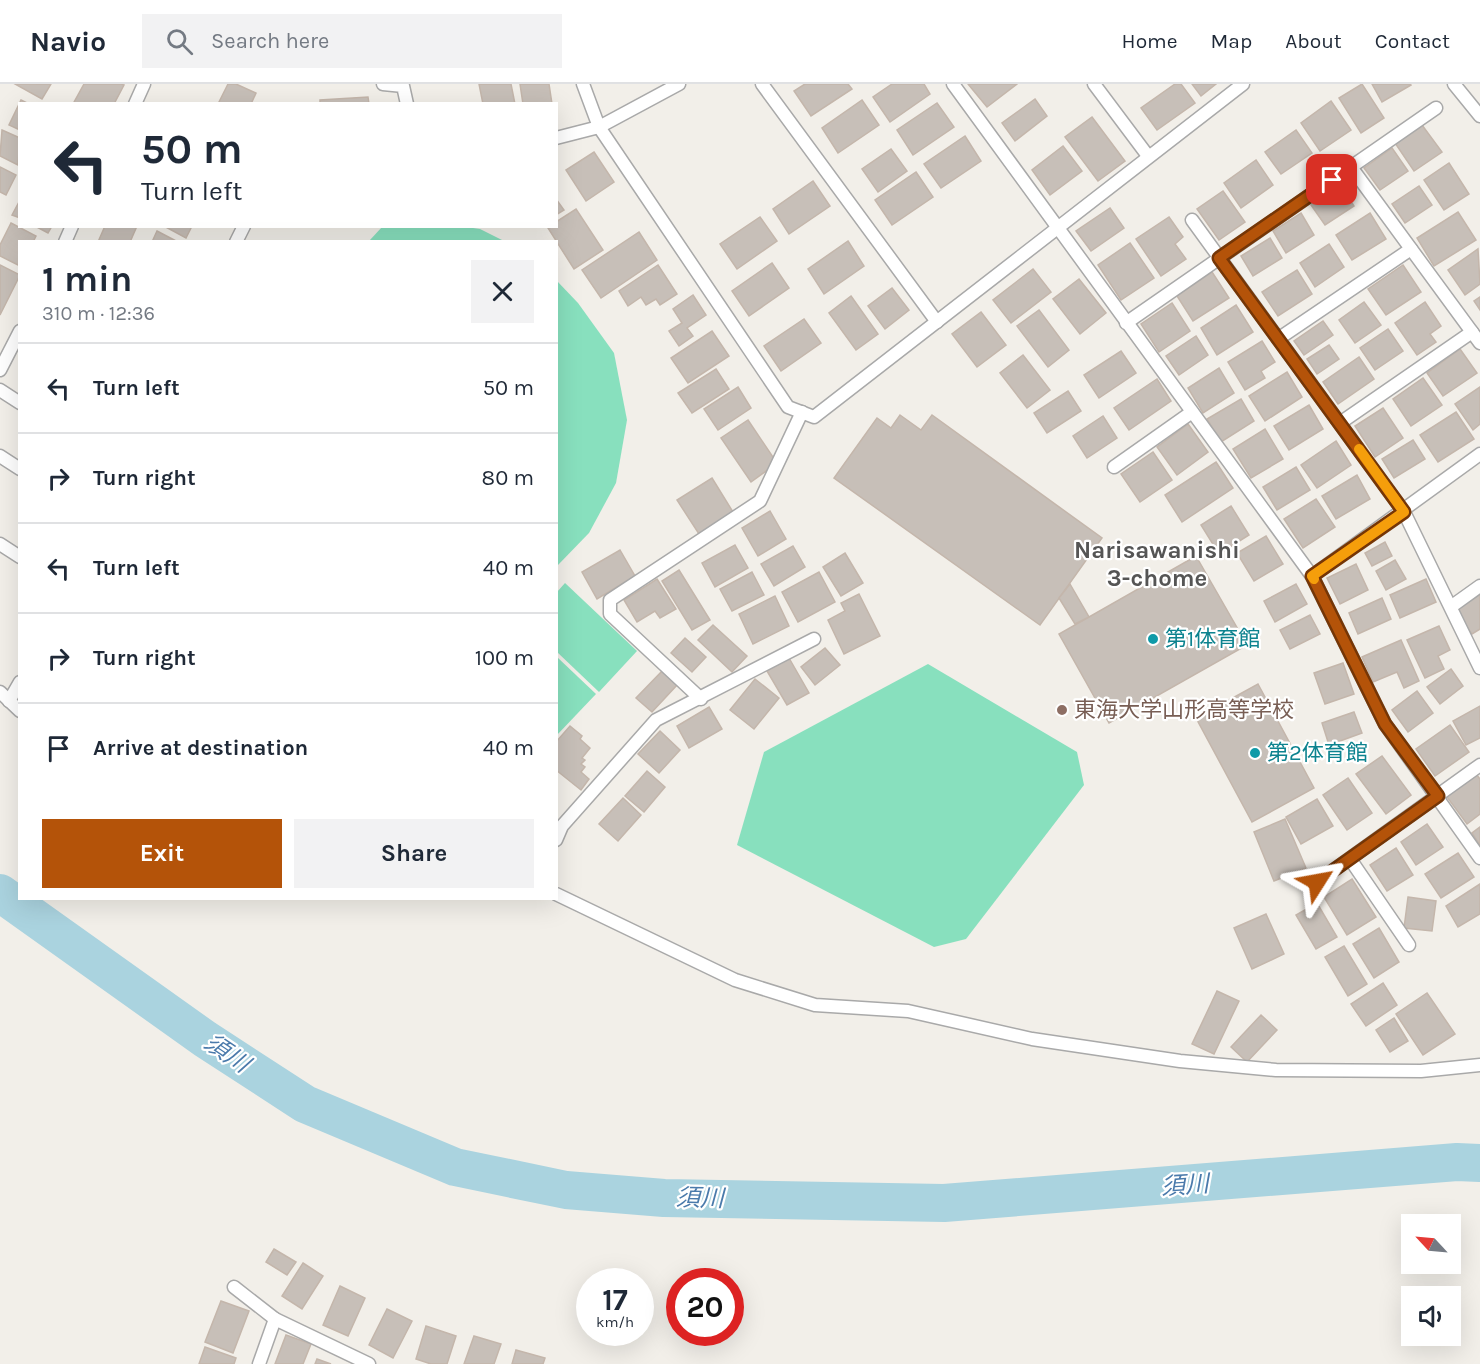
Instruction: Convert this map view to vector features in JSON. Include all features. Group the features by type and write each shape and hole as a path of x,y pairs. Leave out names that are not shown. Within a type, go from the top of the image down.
{"lane":[{"path":"136,102 144,84"},
{"path":"383,84 403,86 407,102"},
{"path":"583,84 599,127 788,407 814,417 1058,230 1148,156 1243,84"},
{"path":"558,137 599,127 679,84"},
{"path":"762,84 938,322"},
{"path":"953,84 1312,576 1385,724 1480,858"},
{"path":"1094,84 1148,156"},
{"path":"1454,84 1480,116"},
{"path":"1126,323 1436,108"},
{"path":"1340,423 1476,337 1351,167"},
{"path":"1192,220 1404,512 1452,606 1480,668"},
{"path":"1278,339 1411,249"},
{"path":"0,370 18,335"},
{"path":"0,390 18,402"},
{"path":"700,699 610,614 610,600 760,501 802,412"},
{"path":"1114,468 1192,412"},
{"path":"1312,576 1404,512 1480,454"},
{"path":"0,456 18,468"},
{"path":"0,544 18,556"},
{"path":"1452,606 1480,586"},
{"path":"558,835 562,826 656,720 814,639"},
{"path":"18,684 4,696 18,709"},
{"path":"1317,882 1480,765"},
{"path":"1350,860 1410,945"},
{"path":"558,895 735,980 815,1005 908,1011 1032,1039 1180,1061 1276,1070 1421,1071 1480,1065"},
{"path":"234,1287 275,1318 369,1364"},
{"path":"259,1364 275,1318"}],"green space":[{"path":"381,228 473,228 502,240 370,240"},
{"path":"558,282 578,303 614,353 627,420 616,483 589,533 558,565"},
{"path":"565,583 637,651 599,692 558,653 558,591"},
{"path":"558,658 596,694 558,734"},
{"path":"928,664 1077,752 1084,785 966,939 934,947 737,845 764,752"}],"building":[{"path":"15,84 51,84 42,99"},
{"path":"84,84 124,85 115,102 74,102"},
{"path":"228,84 236,84 256,93 252,102 219,102"},
{"path":"479,84 511,84 515,102 483,102"},
{"path":"520,84 549,84 552,102 523,102"},
{"path":"805,84 848,84 852,89 811,116 794,91"},
{"path":"892,84 924,84 930,94 890,122 873,97"},
{"path":"968,84 1017,84 987,107"},
{"path":"1175,84 1181,84 1195,103 1157,130 1141,108"},
{"path":"1192,84 1216,84 1201,96"},
{"path":"1362,84 1384,118 1361,133 1339,98"},
{"path":"1372,84 1410,84 1411,85 1382,102"},
{"path":"368,97 369,102 320,102 320,100"},
{"path":"1035,99 1047,116 1015,141 1002,123"},
{"path":"862,100 879,125 838,153 822,128"},
{"path":"1331,101 1351,130 1320,151 1301,123"},
{"path":"937,103 954,127 913,155 897,130"},
{"path":"18,106 18,129 9,125"},
{"path":"1092,117 1125,161 1098,181 1065,137"},
{"path":"1422,125 1442,152 1414,171 1395,143"},
{"path":"2,130 18,137 18,165 0,156"},
{"path":"1296,130 1312,153 1281,174 1265,152"},
{"path":"965,136 981,161 941,188 924,164"},
{"path":"1063,146 1082,171 1050,195 1032,170"},
{"path":"1392,148 1408,171 1380,190 1364,168"},
{"path":"891,149 907,171 878,192 862,169"},
{"path":"594,152 614,182 586,201 566,170"},
{"path":"1256,160 1273,185 1241,208 1224,183"},
{"path":"1449,163 1469,194 1444,210 1424,180"},
{"path":"0,167 16,175 6,195 0,192"},
{"path":"916,172 933,197 892,225 875,200"},
{"path":"813,181 830,206 789,234 773,209"},
{"path":"1341,186 1354,206 1325,225 1311,205"},
{"path":"1419,186 1432,205 1405,223 1392,204"},
{"path":"1223,191 1245,222 1219,240 1197,209"},
{"path":"558,202 564,210 558,214"},
{"path":"18,204 18,217 12,215"},
{"path":"1110,208 1124,228 1091,251 1076,231"},
{"path":"576,209 603,250 574,269 558,244 558,240 556,240 548,228 558,228 558,221"},
{"path":"1458,212 1476,240 1434,266 1417,238"},
{"path":"1301,213 1314,235 1286,253 1273,231"},
{"path":"1370,213 1386,239 1352,260 1336,235"},
{"path":"760,217 777,241 737,269 720,244"},
{"path":"1169,217 1183,237 1175,244 1186,259 1161,276 1136,239"},
{"path":"11,223 36,236 34,240 18,240 18,265 0,256 0,245"},
{"path":"39,228 51,228 48,233"},
{"path":"104,228 136,228 131,240 99,240"},
{"path":"168,228 191,228 186,238"},
{"path":"157,231 174,240 153,240"},
{"path":"639,232 657,260 601,298 582,270"},
{"path":"1270,238 1282,258 1253,276 1241,256"},
{"path":"848,241 864,266 824,294 808,269"},
{"path":"1130,243 1154,278 1121,300 1098,265"},
{"path":"1329,244 1344,267 1315,287 1300,263"},
{"path":"1478,249 1480,284 1465,295 1448,270"},
{"path":"772,263 789,288 749,316 732,291"},
{"path":"0,265 18,274 18,279 0,315"},
{"path":"658,265 677,294 660,305 656,299 646,305 641,297 628,306 619,291"},
{"path":"1403,265 1421,292 1386,315 1368,289"},
{"path":"1033,269 1051,292 1011,323 993,300"},
{"path":"1297,270 1312,294 1278,316 1262,292"},
{"path":"1212,272 1229,298 1193,321 1177,296"},
{"path":"1079,279 1106,313 1080,334 1053,299"},
{"path":"892,288 909,310 885,329 868,306"},
{"path":"693,295 706,315 687,328 693,336 679,346 669,331 682,323 673,309"},
{"path":"851,296 878,334 856,350 829,313"},
{"path":"1480,297 1480,310 1474,301"},
{"path":"1364,302 1381,325 1355,343 1339,320"},
{"path":"1425,302 1441,326 1430,334 1436,342 1417,355 1395,323"},
{"path":"1172,303 1190,331 1159,352 1141,324"},
{"path":"1236,305 1253,332 1217,355 1201,328"},
{"path":"1039,310 1069,350 1048,367 1017,326"},
{"path":"981,312 1006,345 977,367 952,334"},
{"path":"804,319 821,343 781,371 764,346"},
{"path":"1323,321 1333,335 1304,355 1294,341"},
{"path":"1388,329 1403,351 1375,370 1360,348"},
{"path":"712,331 729,356 688,383 671,358"},
{"path":"1196,336 1208,355 1179,375 1166,356"},
{"path":"1262,341 1275,362 1261,371 1265,378 1245,390 1228,362"},
{"path":"1329,345 1339,359 1317,374 1307,359"},
{"path":"1460,349 1477,373 1443,396 1427,373"},
{"path":"1121,351 1136,373 1099,398 1084,375"},
{"path":"1023,355 1050,390 1027,408 1000,373"},
{"path":"1359,357 1374,379 1338,404 1323,382"},
{"path":"1219,368 1234,393 1203,413 1188,388"},
{"path":"716,369 729,389 692,413 678,393"},
{"path":"1287,372 1302,397 1265,421 1249,396"},
{"path":"1423,378 1442,405 1411,426 1393,399"},
{"path":"1157,379 1171,401 1129,430 1114,408"},
{"path":"738,387 751,408 718,430 704,409"},
{"path":"1480,387 1480,424 1473,430 1455,404"},
{"path":"1068,391 1081,411 1047,433 1034,413"},
{"path":"1241,399 1254,421 1221,442 1207,419"},
{"path":"1309,405 1323,429 1289,450 1274,426"},
{"path":"1383,408 1403,438 1375,457 1355,426"},
{"path":"1456,412 1474,439 1438,462 1420,435"},
{"path":"900,415 921,430 932,415 1102,538 1040,625 834,478 877,418 891,428"},
{"path":"1103,416 1117,438 1087,458 1073,436"},
{"path":"748,420 777,463 751,482 721,438"},
{"path":"1188,424 1208,452 1177,475 1157,447"},
{"path":"1265,429 1283,459 1251,478 1233,449"},
{"path":"1413,440 1425,459 1394,478 1382,459"},
{"path":"1336,441 1351,465 1317,488 1301,465"},
{"path":"1153,452 1172,480 1140,502 1121,474"},
{"path":"1216,462 1233,488 1182,522 1165,495"},
{"path":"1296,467 1310,490 1277,510 1263,487"},
{"path":"1357,475 1370,499 1336,519 1322,496"},
{"path":"712,478 733,512 699,534 677,500"},
{"path":"1316,499 1335,527 1303,548 1284,519"},
{"path":"1231,506 1249,535 1219,554 1201,525"},
{"path":"770,511 786,539 758,556 742,528"},
{"path":"1266,536 1283,564 1254,581 1237,553"},
{"path":"1385,542 1392,556 1372,566 1365,553"},
{"path":"735,545 748,568 715,587 702,563"},
{"path":"793,546 805,567 774,586 761,564"},
{"path":"620,550 635,576 597,599 582,572"},
{"path":"845,553 863,583 841,596 823,567"},
{"name":"第1体育館","path":"1196,556 1247,645 1109,723 1059,634"},
{"path":"1395,560 1406,579 1386,590 1376,571"},
{"path":"1356,564 1368,590 1340,604 1327,578"},
{"path":"679,570 710,620 692,630 662,581"},
{"path":"752,572 764,595 732,611 720,589"},
{"path":"819,572 835,602 798,622 782,592"},
{"path":"657,579 676,609 660,618 655,611 637,622 624,600"},
{"path":"1426,579 1436,602 1400,618 1390,595"},
{"path":"1070,584 1089,617 1075,624 1059,598"},
{"path":"1296,584 1307,604 1275,622 1264,601"},
{"path":"1480,590 1480,629 1472,634 1454,609"},
{"path":"859,594 880,636 844,654 828,620 845,611 841,603"},
{"path":"775,596 789,626 753,644 739,614"},
{"path":"1382,598 1391,619 1358,634 1349,613"},
{"path":"1310,615 1320,634 1290,649 1280,630"},
{"path":"713,625 747,656 732,672 698,640"},
{"path":"1439,626 1450,650 1438,656 1444,669 1425,678 1407,640"},
{"path":"685,638 706,657 692,672 671,653"},
{"path":"1401,640 1419,681 1404,688 1397,672 1373,682 1362,657"},
{"path":"825,648 840,665 815,685 801,667"},
{"path":"789,658 809,693 787,705 767,671"},
{"path":"1343,663 1354,694 1325,704 1314,673"},
{"path":"1451,669 1463,686 1440,704 1427,687"},
{"path":"663,670 678,684 652,712 636,698"},
{"path":"755,679 779,698 754,729 730,710"},
{"name":"第2体育館","path":"1258,684 1314,788 1252,822 1196,718"},
{"path":"1417,691 1433,713 1408,732 1392,710"},
{"path":"1480,706 1480,738 1466,745 1453,721"},
{"path":"709,707 722,729 689,748 677,726"},
{"path":"1354,712 1362,733 1329,745 1322,723"},
{"path":"1450,725 1469,752 1435,776 1416,749"},
{"path":"570,726 582,736 580,739 590,748 582,758 585,760 581,764 585,767 581,772 589,779 581,790 558,772 558,740"},
{"path":"660,731 680,750 659,773 638,754"},
{"path":"1382,756 1411,795 1386,814 1356,774"},
{"path":"1473,770 1480,779 1480,814 1467,824 1444,793"},
{"path":"647,771 665,787 644,812 625,796"},
{"path":"1348,778 1372,813 1347,830 1323,795"},
{"path":"623,798 641,815 618,841 599,824"},
{"path":"1317,799 1333,826 1301,844 1286,817"},
{"path":"1285,819 1306,868 1274,881 1254,832"},
{"path":"1427,824 1443,847 1416,865 1401,842"},
{"path":"1480,827 1480,845 1472,833"},
{"path":"1396,848 1413,875 1387,891 1370,865"},
{"path":"1458,853 1474,877 1441,898 1425,874"},
{"path":"1352,879 1376,917 1347,935 1324,897"},
{"path":"1480,884 1480,914 1458,927 1446,906"},
{"path":"1408,897 1436,901 1432,931 1404,928"},
{"path":"1317,903 1337,937 1316,949 1296,915"},
{"path":"1266,914 1284,954 1252,969 1234,928"},
{"path":"1379,928 1399,962 1374,978 1353,944"},
{"path":"1344,946 1367,984 1348,996 1325,957"},
{"path":"1383,983 1397,1005 1366,1026 1351,1004"},
{"path":"1217,991 1239,1001 1214,1054 1192,1044"},
{"path":"1427,993 1455,1034 1423,1055 1396,1014"},
{"path":"1261,1015 1277,1030 1247,1062 1231,1047"},
{"path":"1394,1018 1408,1041 1390,1052 1376,1030"},
{"path":"274,1249 296,1262 287,1275 266,1262"},
{"path":"303,1263 323,1276 302,1309 282,1296"},
{"path":"340,1286 365,1298 348,1336 323,1325"},
{"path":"221,1301 249,1311 233,1353 205,1342"},
{"path":"387,1309 412,1321 393,1358 369,1345"},
{"path":"426,1326 456,1336 447,1364 431,1364 416,1359"},
{"path":"286,1335 311,1344 303,1364 275,1364"},
{"path":"474,1336 501,1344 494,1364 464,1364"},
{"path":"205,1347 236,1358 234,1364 199,1364"},
{"path":"516,1350 545,1358 543,1364 512,1364"},
{"path":"317,1359 331,1364 315,1364"}],"waterway":[{"name":"須川","path":"0,893 205,1039 305,1104 455,1167 566,1190 664,1198 944,1203 1457,1162 1480,1163"}],"slow traffic":[{"path":"1314,579 1312,576 1404,512 1359,449"}],"place":[{"name":"第1体育館","path":"1153,639"},
{"name":"東海大学山形高等学校","path":"1062,710"},
{"name":"第2体育館","path":"1255,753"}],"district":[{"name":"Narisawanishi 3-chome","path":"1157,564"}],"route":[{"path":"1317,882 1438,796 1385,724 1312,576 1404,512 1219,258 1332,180"}]}
